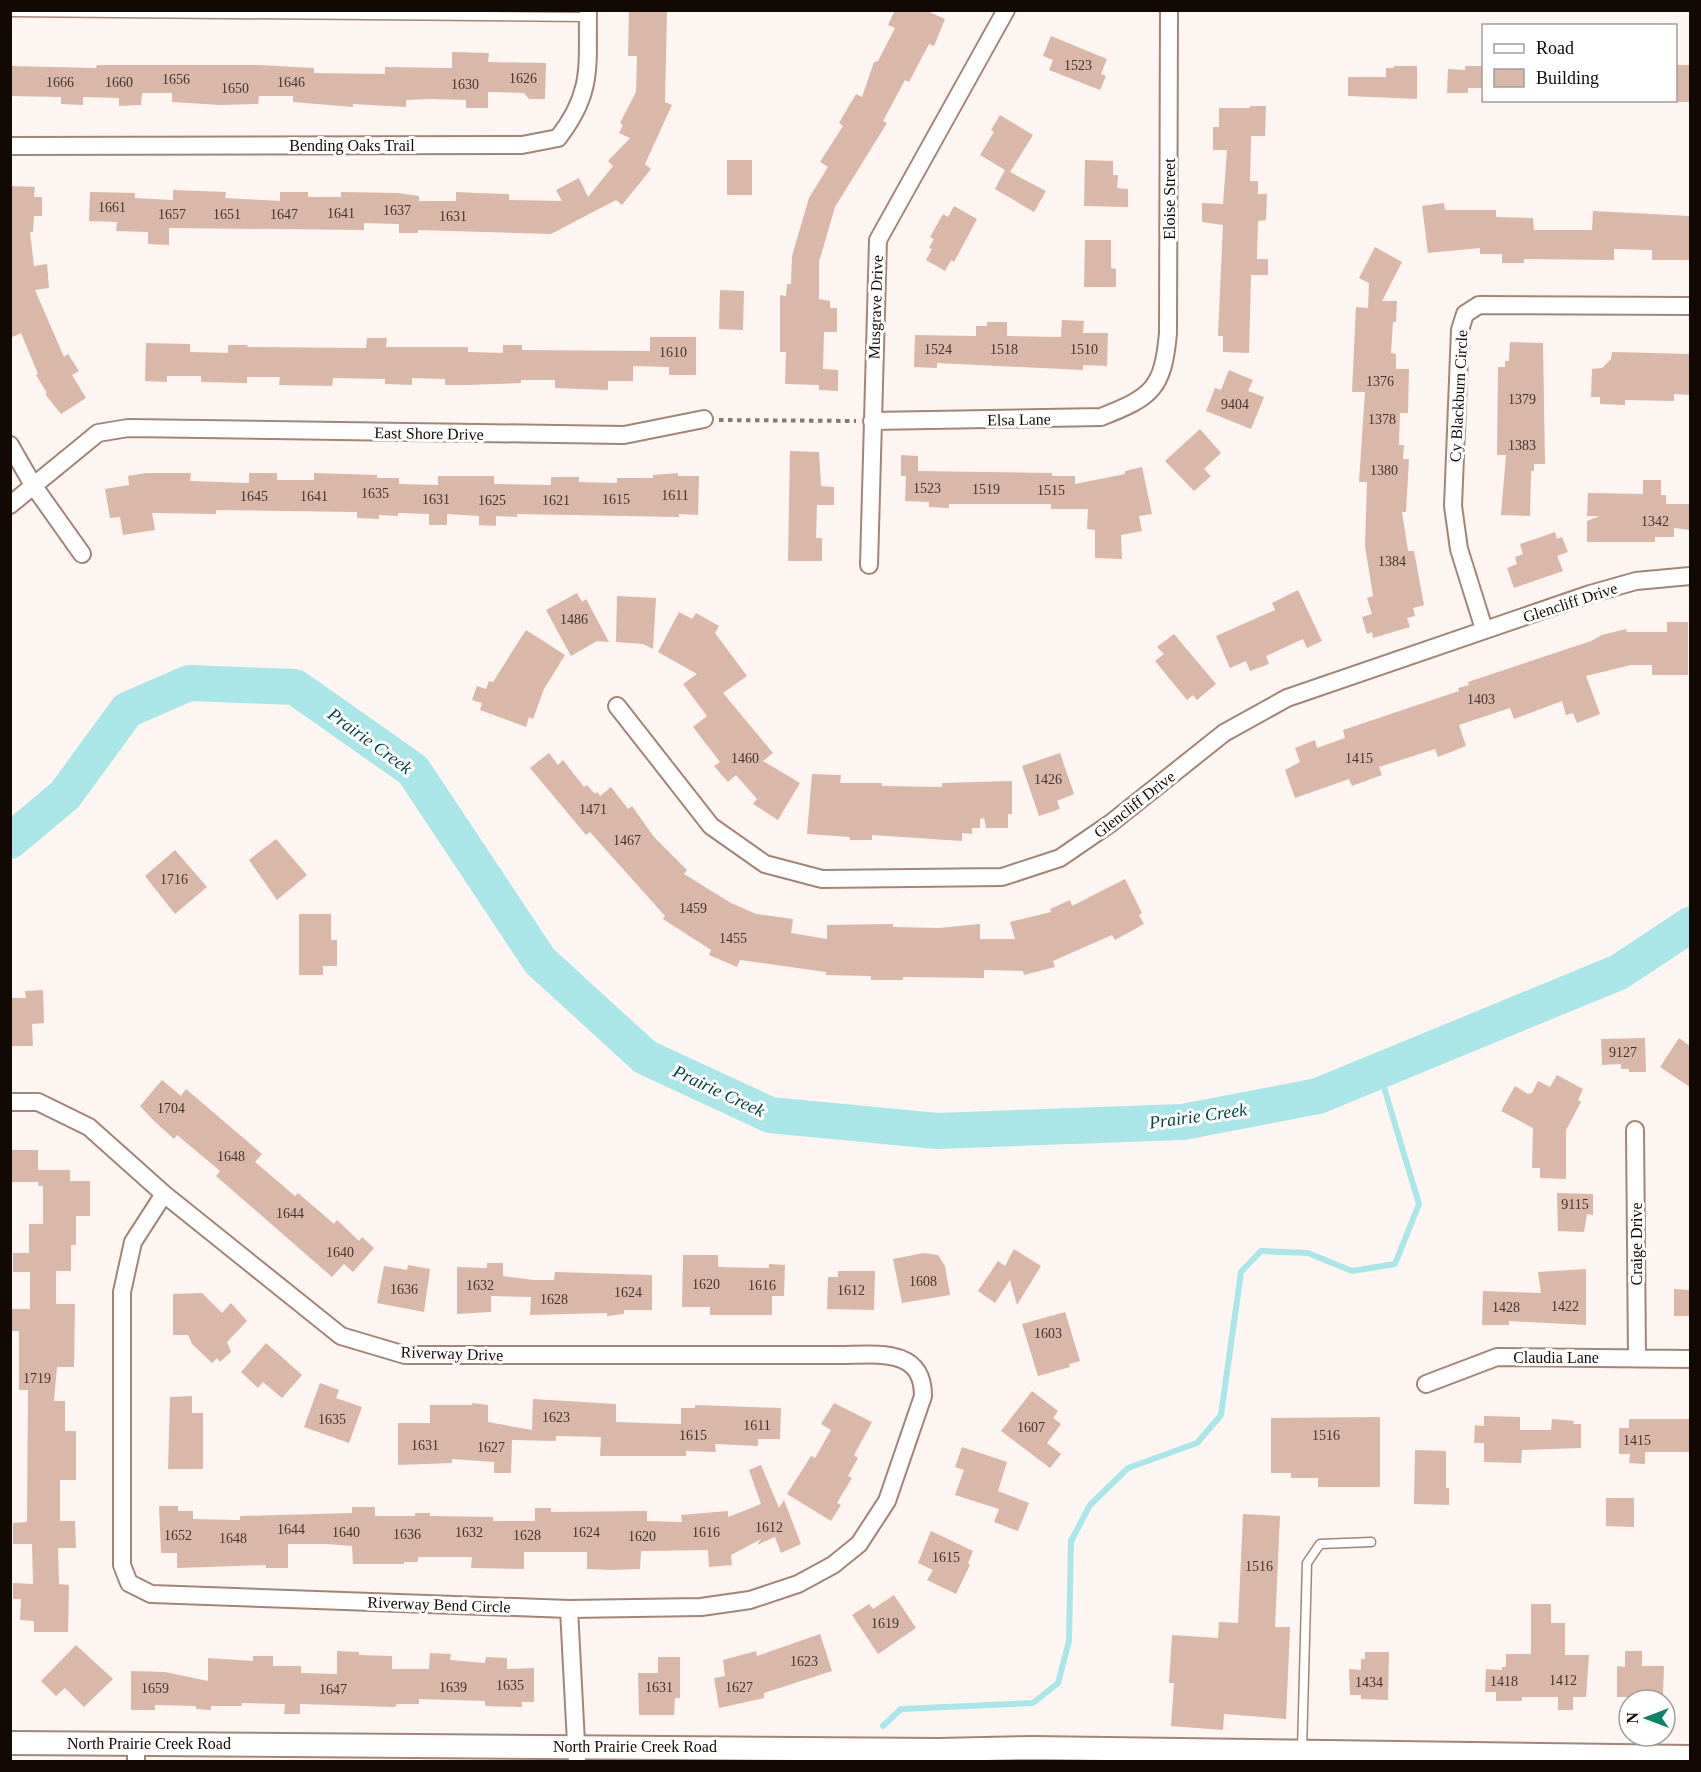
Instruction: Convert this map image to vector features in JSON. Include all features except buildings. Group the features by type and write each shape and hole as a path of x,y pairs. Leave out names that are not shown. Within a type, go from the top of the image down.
{"main road":[{"name":"North Prairie Creek Road","path":"10,1743 136,1752 939,1756 1033,1748 1189,1756 1690,1757"}],"street":[{"name":"Musgrave Drive","path":"869,565 878,240 1006,10"},
{"name":"Eloise Street","path":"1156,386 1166,363 1168,333 1169,10"},
{"name":"Bending Oaks Trail","path":"10,146 522,145 558,138 580,106 583,97 587,79 588,14"},
{"name":"Cy Blackburn Circle","path":"1484,629 1459,549 1453,506 1460,330 1465,314 1479,305 1690,306"},
{"name":"Elsa Lane","path":"872,421 1101,417 1135,404 1156,386"},
{"name":"East Shore Drive","path":"10,506 99,433 128,428 624,435 704,419"},
{"path":"10,445 33,485 82,554"},
{"name":"Glencliff Drive","path":"617,706 711,826 765,864 822,879 994,878 1060,858 1111,823 1224,733 1287,698 1484,629 1636,581 1690,576"},
{"name":"Riverway Drive","path":"10,1102 38,1102 89,1127 164,1194 341,1336 405,1355 833,1355"},
{"name":"Craige Drive","path":"1635,1130 1636,1358"},
{"name":"Riverway Bend Circle","path":"164,1194 133,1242 122,1292 122,1565 129,1583 151,1594 569,1608 701,1607 750,1600 798,1584 833,1565 859,1544 887,1501 923,1396 923,1382 918,1370 909,1360 894,1357 833,1355"},
{"name":"Claudia Lane","path":"1426,1384 1497,1358 1690,1359"},
{"path":"569,1608 576,1754"}],"lane":[{"path":"10,12 588,14"},
{"path":"1302,1757 1308,1563 1320,1544 1371,1542"}],"path":[{"path":"704,419 872,421"}],"waterway":[{"name":"Prairie Creek","path":"10,841 65,795 127,710 189,683 295,687 413,770 540,961 645,1057 770,1115 937,1131 1183,1122 1318,1096 1619,972 1690,925"},
{"path":"883,1726 901,1709 1033,1703 1058,1683 1069,1641 1071,1541 1090,1505 1128,1468 1197,1443 1221,1415 1241,1272 1261,1251 1308,1253 1352,1271 1395,1264 1419,1204 1379,1071"}]}
